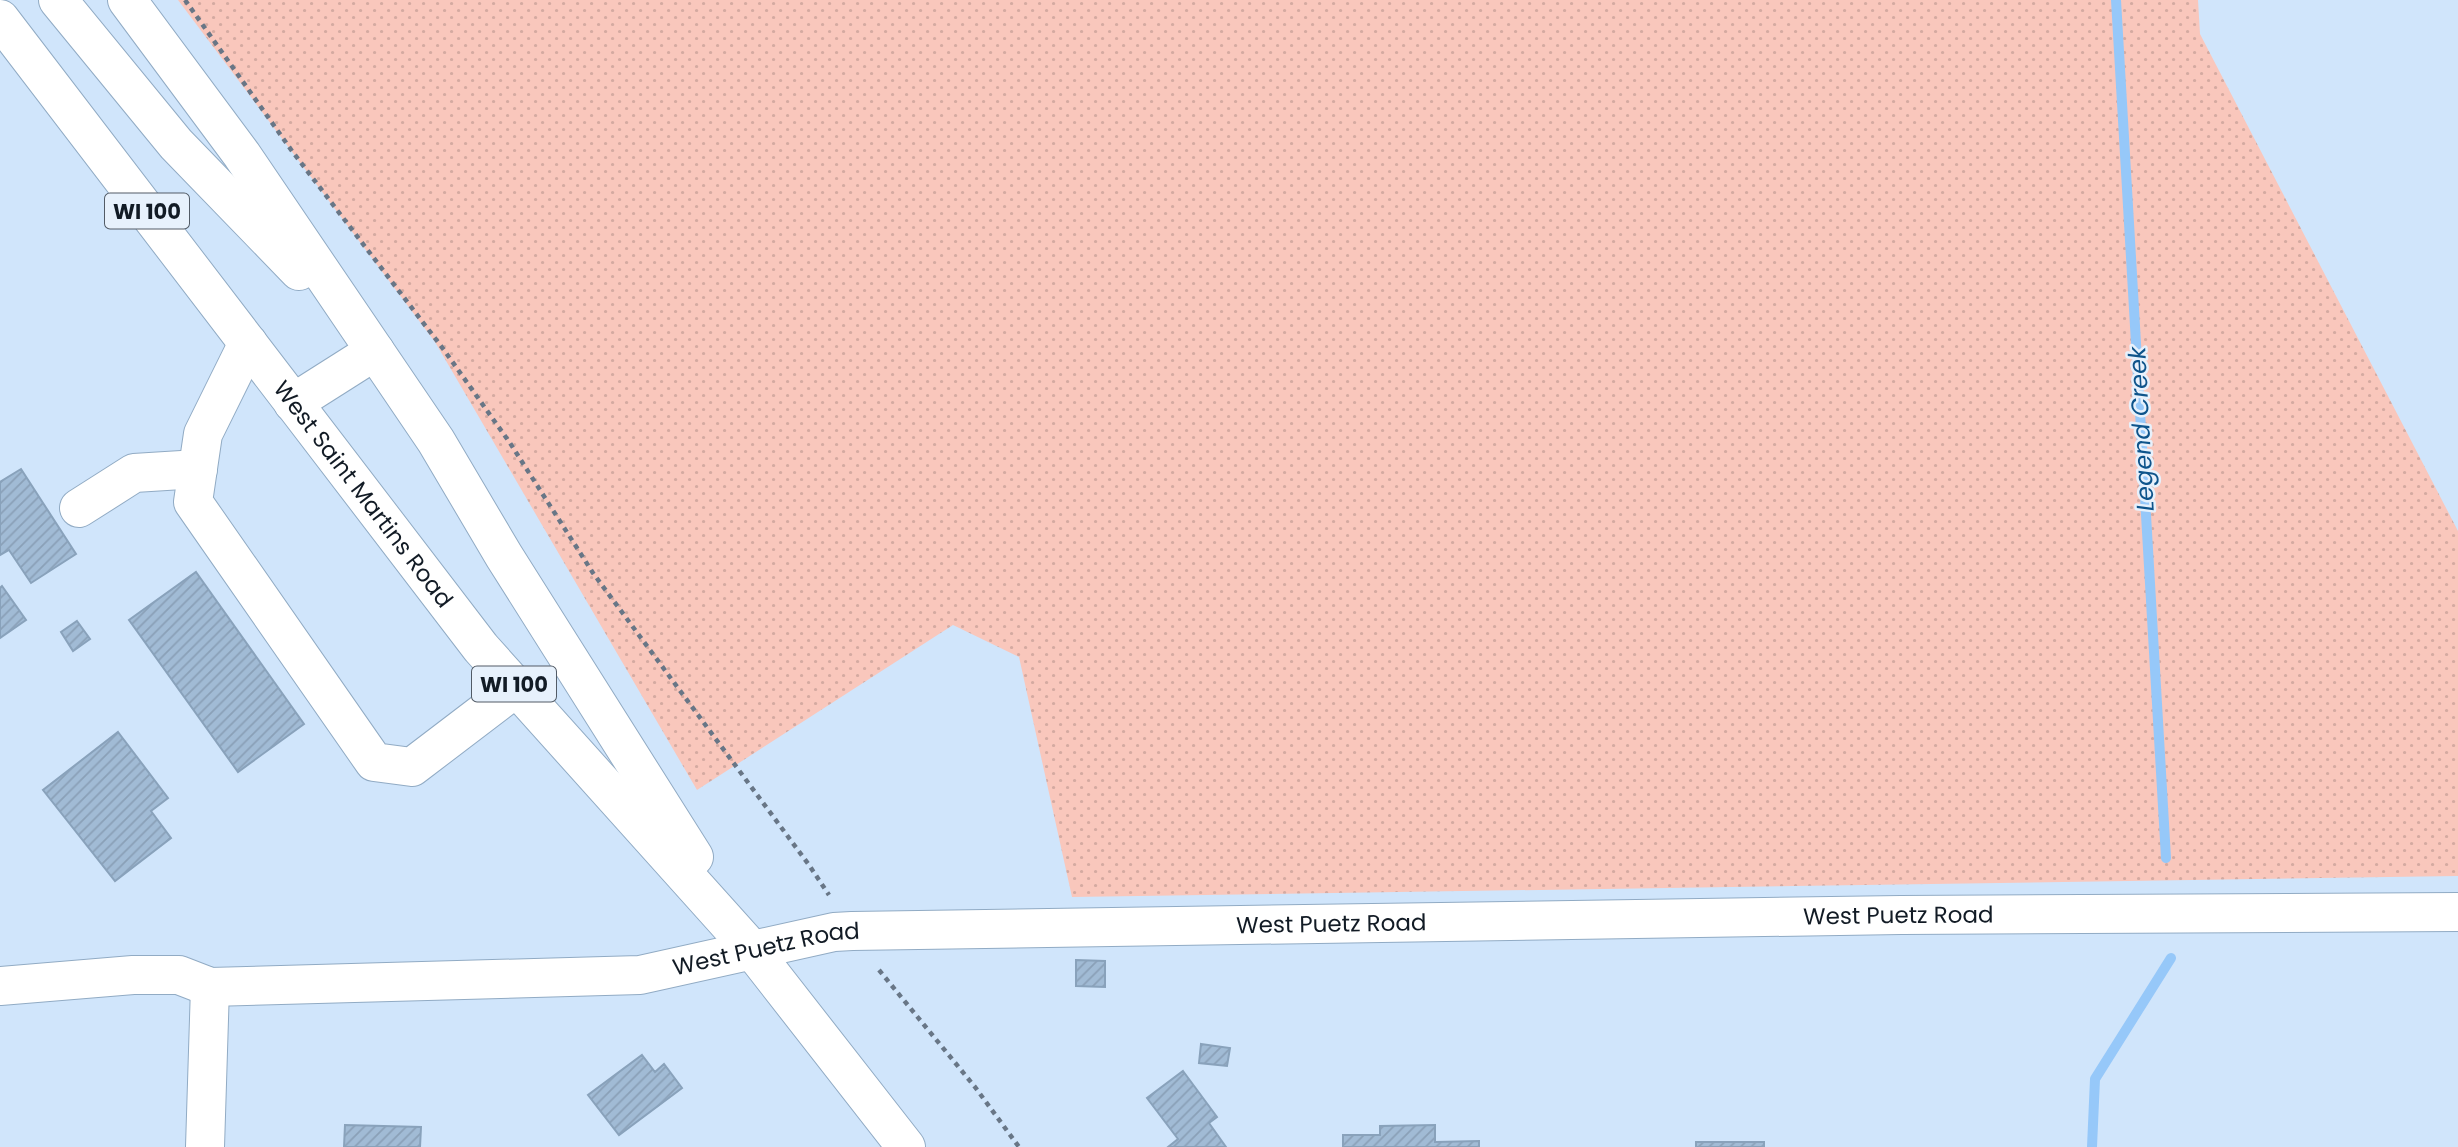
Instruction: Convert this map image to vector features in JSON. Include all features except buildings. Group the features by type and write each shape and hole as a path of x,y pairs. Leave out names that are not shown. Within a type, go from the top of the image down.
{"main road":[{"path":"58,0 176,144 375,351 293,403"},
{"name":"West Saint Martins Road","path":"127,0 242,156 436,441 504,556 753,951"},
{"name":"West Saint Martins Road","path":"3,30 248,343 481,648 753,951 906,1147"},
{"path":"248,343 203,434 193,502 373,762 412,767 517,687"},
{"path":"79,508 134,473 198,468"},
{"name":"West Puetz Road","path":"210,987 640,975 834,932 852,931 1901,915 2458,912"},
{"path":"0,986 133,975 179,975 210,987 205,1147"}],"path":[{"path":"185,0 292,151 444,351 510,443 593,573 809,864 880,972 975,1087 1019,1147"}],"shaded area":[{"path":"178,0 2198,0 2200,34 2458,531 2458,876 1072,897 1019,657 953,625 697,790 435,342"}],"waterway":[{"name":"Legend Creek","path":"2116,0 2166,858"},
{"name":"Legend Creek","path":"2092,1147 2095,1079 2171,958"}]}
